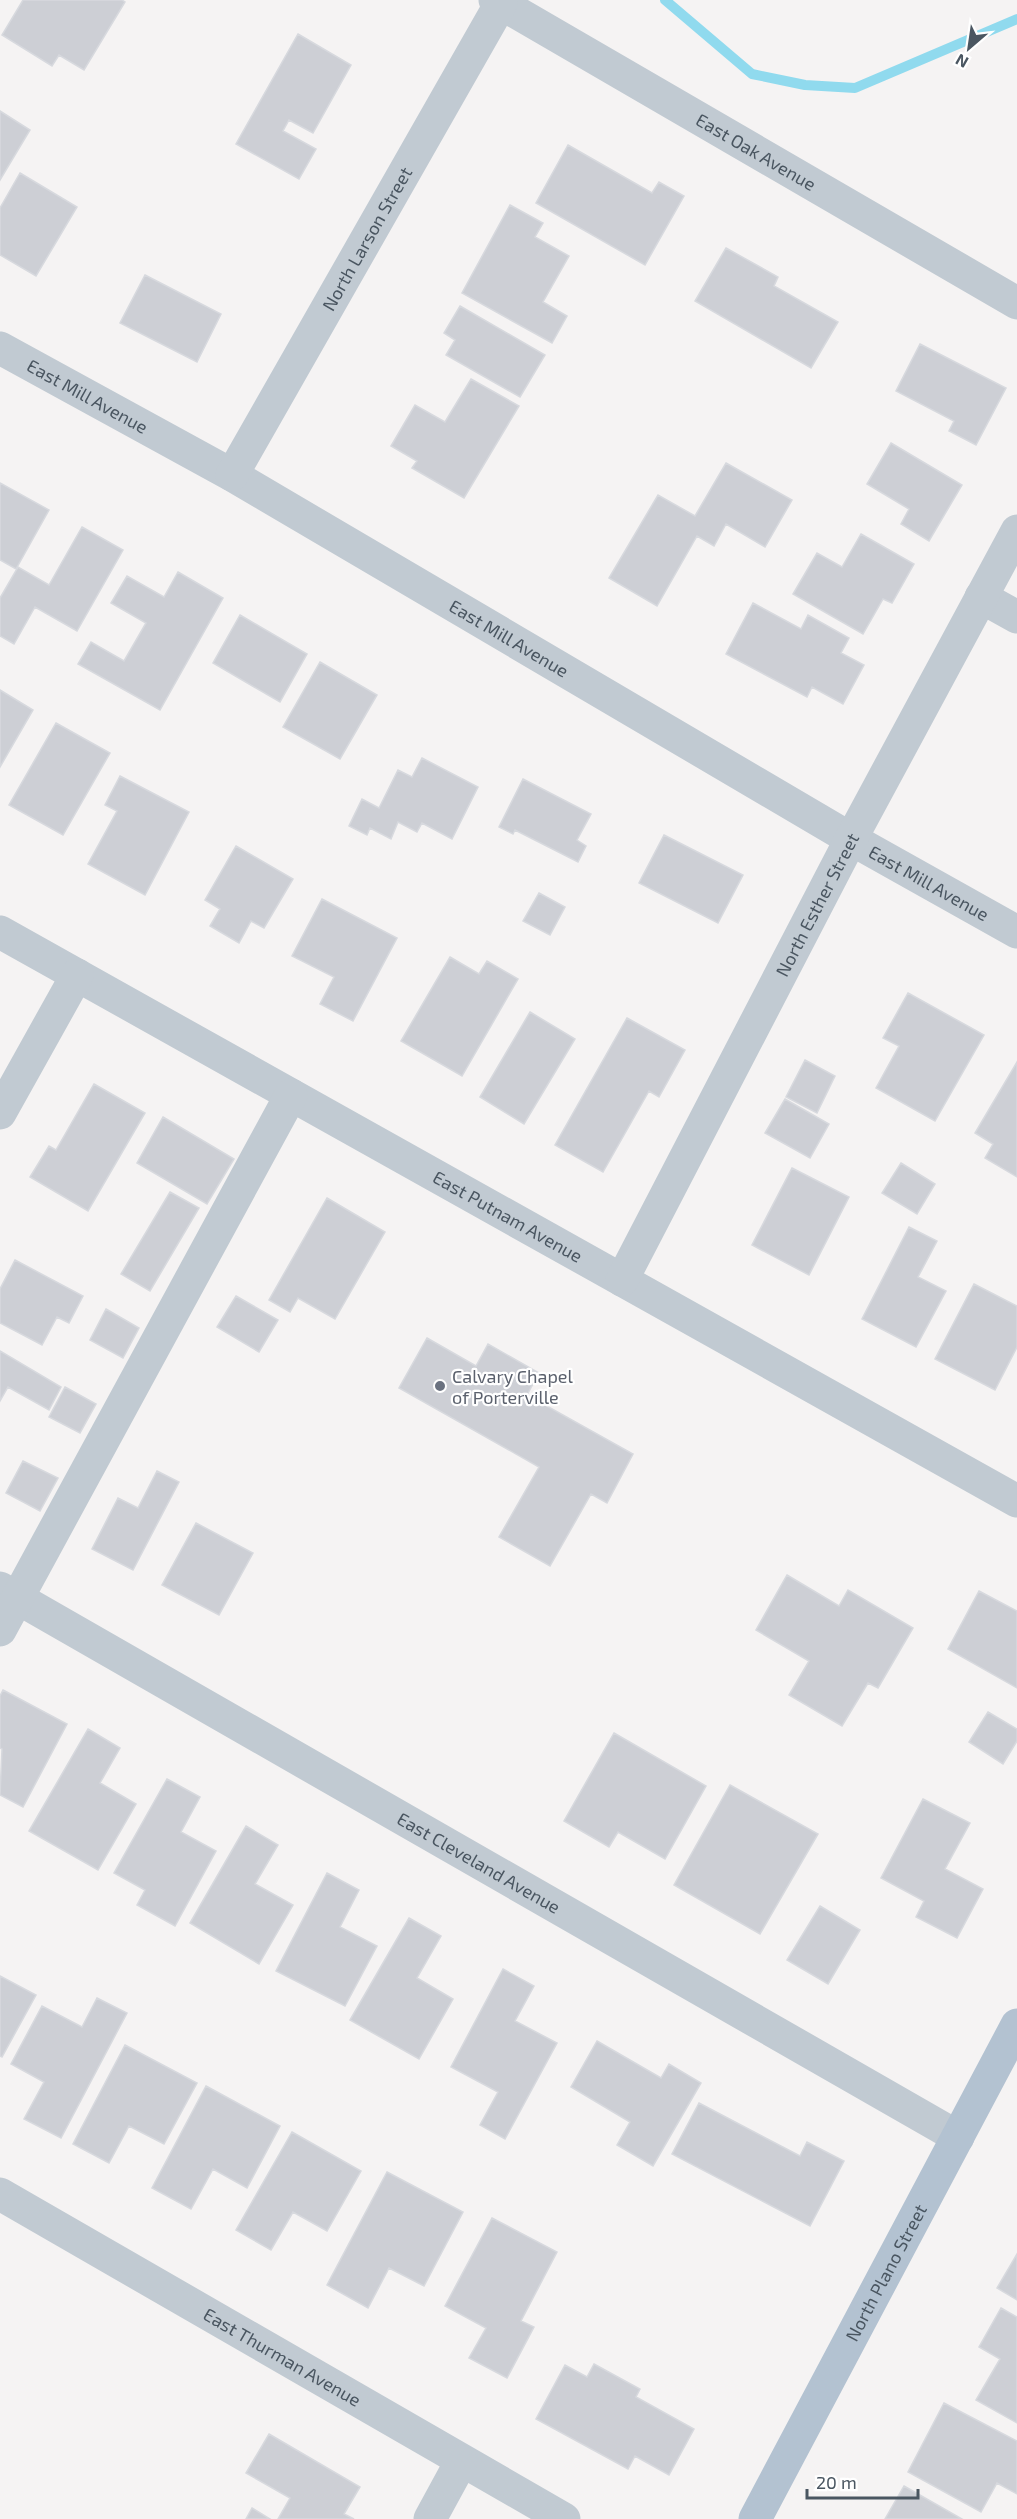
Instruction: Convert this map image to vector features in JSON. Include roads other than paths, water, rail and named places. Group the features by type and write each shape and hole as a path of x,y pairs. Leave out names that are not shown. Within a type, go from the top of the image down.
{"main road":[{"name":"North Plano Street","path":"755,2519 1017,2025"}],"street":[{"name":"East Oak Avenue","path":"498,2 1017,303"},
{"name":"North Larson Street","path":"232,475 498,2"},
{"name":"East Mill Avenue","path":"0,348 232,475 851,839 1017,932"},
{"name":"North Esther Street","path":"622,1280 851,839 1017,531"},
{"path":"981,597 1017,617"},
{"name":"East Putnam Avenue","path":"0,932 1017,1501"},
{"path":"0,1113 77,975"},
{"path":"0,1630 9,1593 291,1095"},
{"name":"East Cleveland Avenue","path":"9,1593 958,2137"},
{"name":"East Thurman Avenue","path":"0,2194 461,2462 564,2519"},
{"path":"430,2519 461,2462"}],"waterway":[{"path":"665,0 752,74 805,85 855,88 1017,19"}],"place":[{"name":"Calvary Chapel of Porterville","path":"440,1386"}]}
